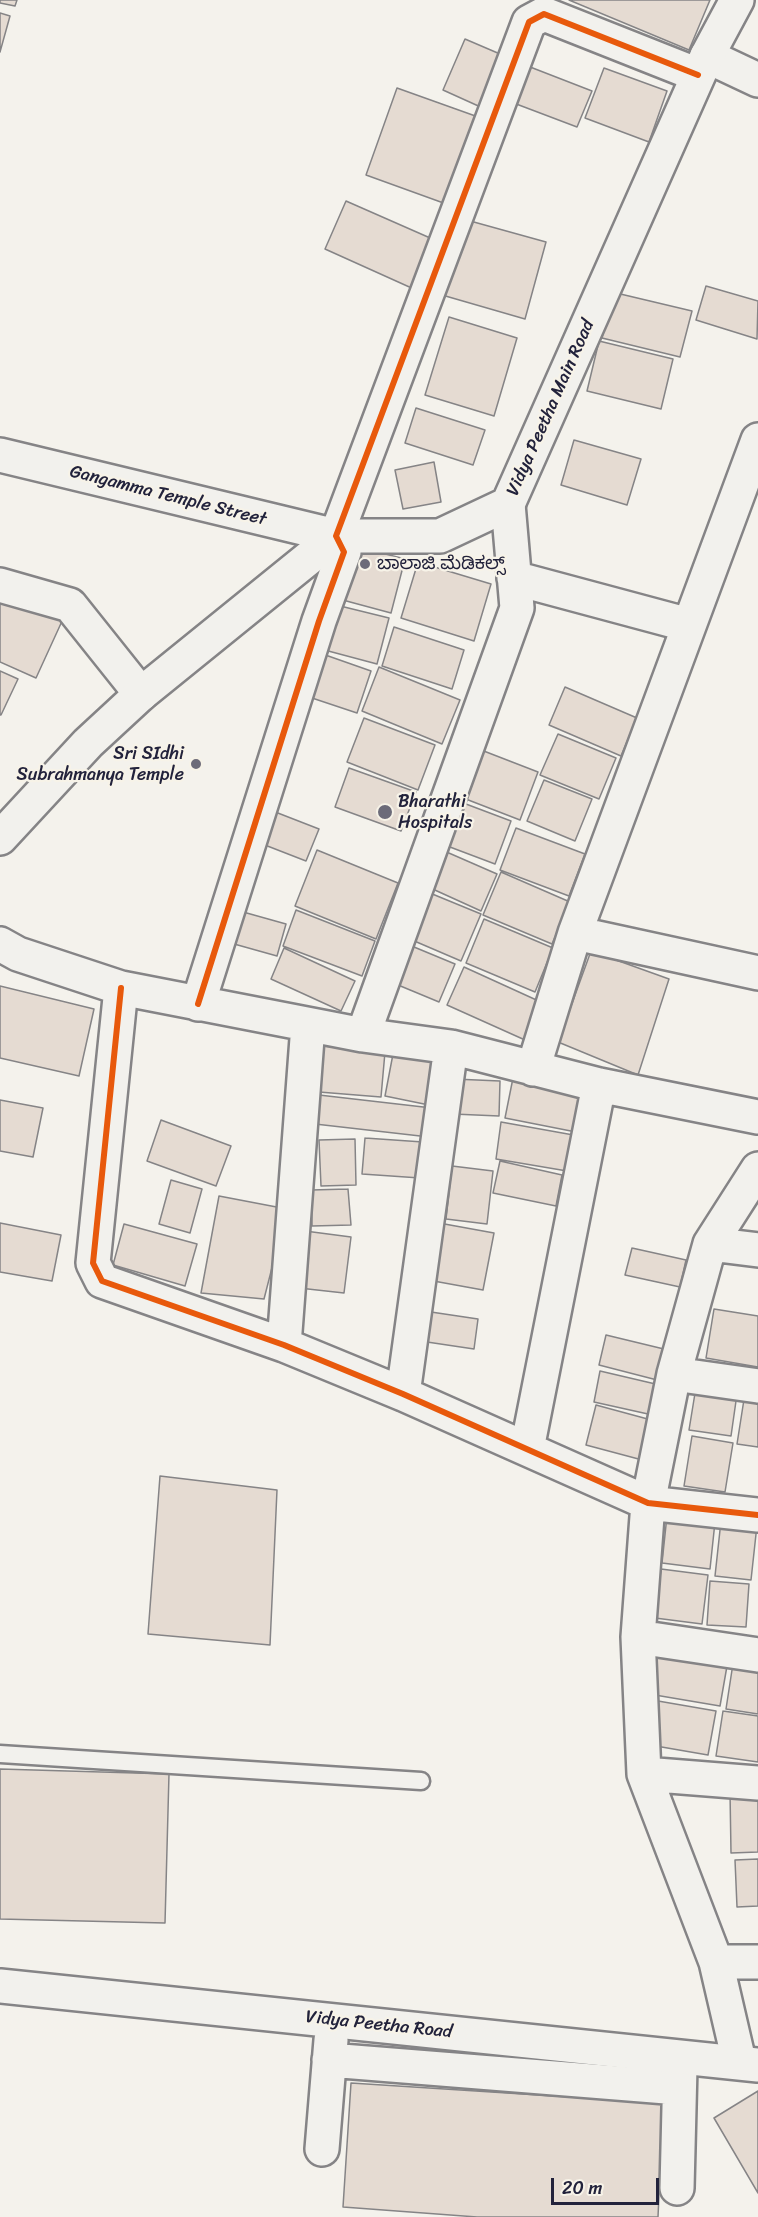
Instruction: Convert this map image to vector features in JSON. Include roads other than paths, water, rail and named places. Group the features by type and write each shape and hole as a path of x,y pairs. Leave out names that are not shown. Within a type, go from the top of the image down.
{"street":[{"name":"Vidya Peetha Main Road","path":"336,536 440,536 508,504 703,65 737,0"},
{"path":"0,838 88,743 141,694 336,536 529,22 544,14 703,65 758,80"},
{"path":"533,1069 575,933 758,440"},
{"name":"Gangamma Temple Street","path":"0,455 336,536"},
{"path":"363,1035 517,608 508,504"},
{"path":"198,1004 344,552 336,536"},
{"path":"514,578 688,625"},
{"path":"0,585 70,605 141,694"},
{"path":"575,933 758,973"},
{"path":"0,944 18,954 121,988 363,1035 451,1047 599,1085 758,1116"},
{"path":"121,988 93,1263 102,1281 284,1345 403,1394 648,1503 758,1515"},
{"path":"284,1345 308,1025"},
{"path":"403,1394 451,1047"},
{"path":"527,1449 599,1085"},
{"path":"749,2063 716,1962 644,1774 638,1637 648,1503 674,1374 710,1244 758,1168"},
{"path":"710,1244 758,1250"},
{"path":"674,1374 758,1386"},
{"path":"638,1637 758,1655"},
{"path":"644,1774 758,1783"},
{"path":"716,1962 758,1962"},
{"name":"Vidya Peetha Road","path":"0,1986 749,2063"},
{"path":"322,2149 333,2020"},
{"path":"677,2188 680,2056"},
{"path":"329,2060 679,2088"}],"lane":[{"path":"0,1755 421,1781"}],"place":[{"name":"ಬಾಲಾಜಿ ಮೆಡಿಕಲ್ಸ್","path":"365,564"},
{"name":"Sri SIdhi Subrahmanya Temple","path":"196,764"},
{"name":"Bharathi Hospitals","path":"385,812"}]}
